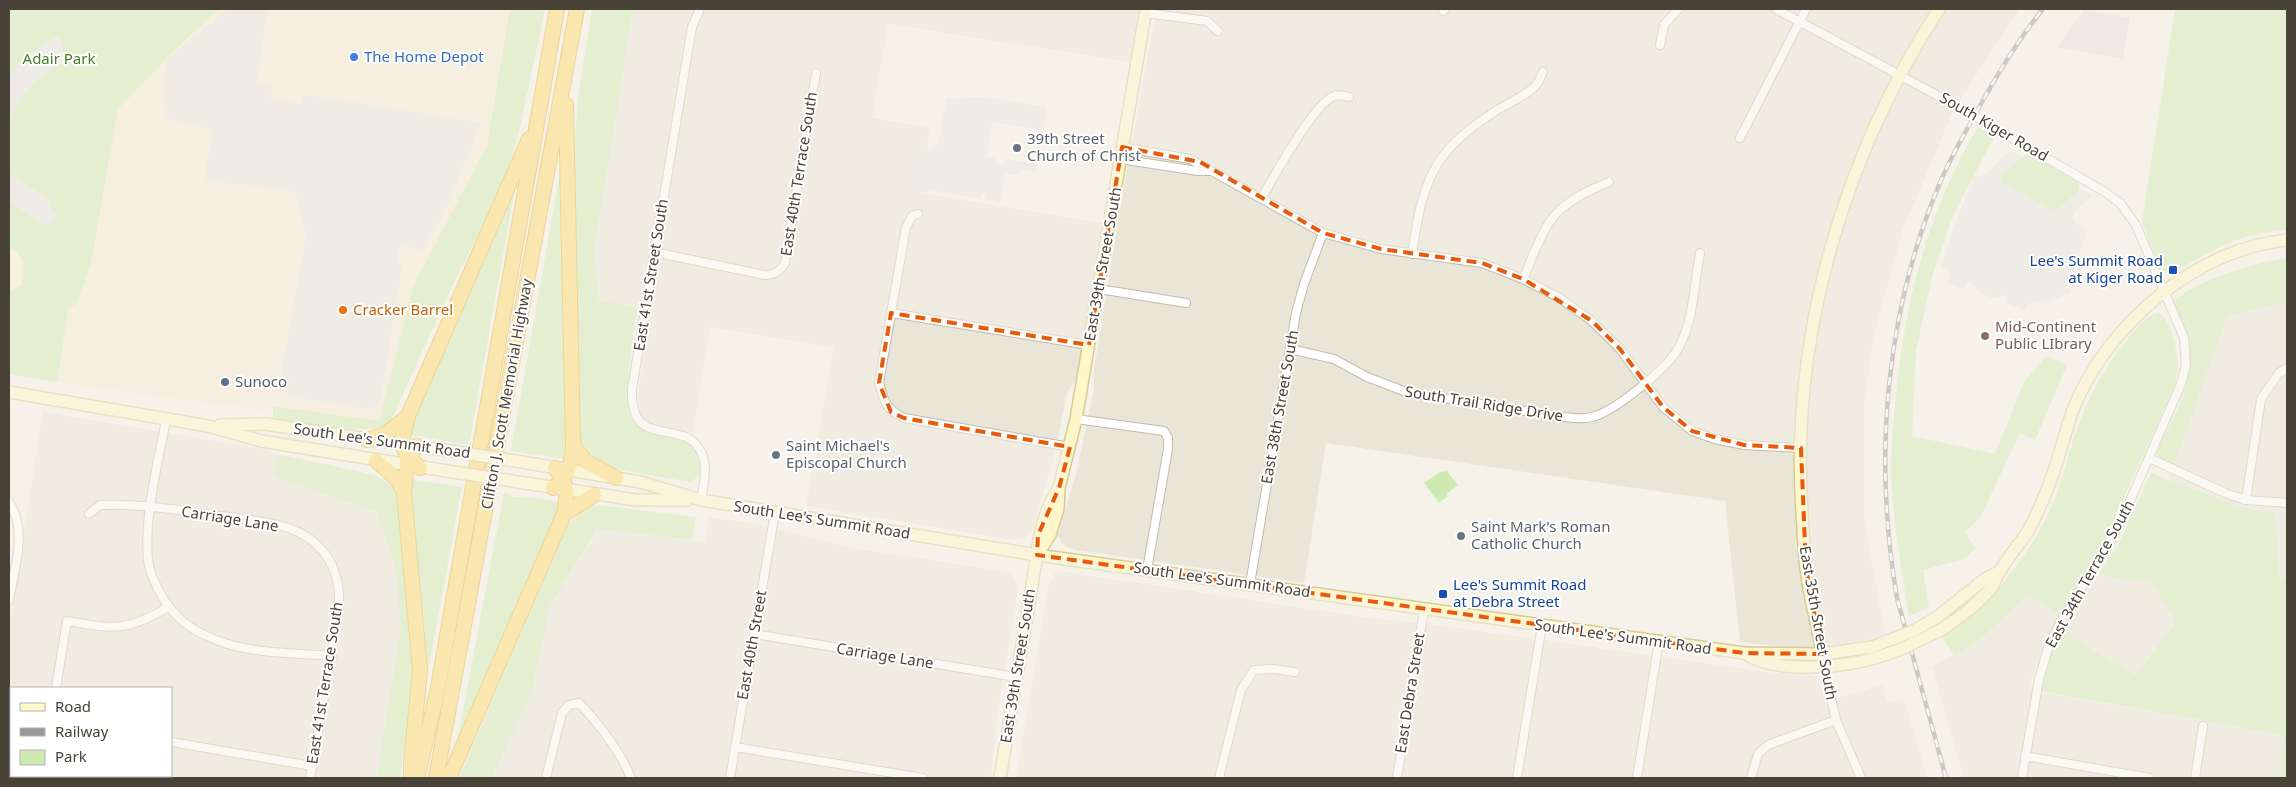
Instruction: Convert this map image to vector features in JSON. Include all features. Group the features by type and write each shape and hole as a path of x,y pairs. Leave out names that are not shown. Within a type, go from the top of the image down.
{"highway":[{"name":"Clifton J. Scott Memorial Highway","path":"417,778 437,693 558,9"},
{"name":"Clifton J. Scott Memorial Highway","path":"436,778 577,9"},
{"path":"449,778 564,514 562,479 573,445 568,156 564,81"},
{"path":"411,778 420,670 404,492 408,453 408,416 538,120"},
{"path":"367,440 385,434 408,416"},
{"path":"573,445 586,461 616,478"},
{"path":"408,453 420,468"},
{"path":"376,461 397,479 404,492"},
{"path":"564,514 594,494"}],"main road":[{"name":"East 35th Street South","path":"1823,660 1806,569 1801,510 1801,448 1810,347 1828,259 1860,160 1900,74 1939,9"},
{"name":"East 39th Street South","path":"1000,778 1041,527 1048,505 1058,488 1076,419 1146,11"},
{"name":"South Lee's Summit Road","path":"1873,652 1906,647 1939,631 1964,613 1992,587 2042,503 2074,407 2092,372 2126,326 2165,292 2199,269 2239,252 2287,240"},
{"name":"South Lee's Summit Road","path":"9,392 208,426 261,441 376,461 408,453 451,451 528,463 594,494 636,500 701,500"},
{"name":"South Lee's Summit Road","path":"208,426 265,424 367,440 408,453"},
{"name":"South Lee's Summit Road","path":"420,468 525,483 562,479 616,478 640,482 701,500 1037,555 1744,654 1763,663 1823,660 1855,663 1936,618 1985,579 2000,571"}],"street":[{"name":"East 41st Street South","path":"700,9 692,27 632,389 632,404 636,418 646,427 684,436 698,447 703,455 705,466 701,500"},
{"path":"1660,45 1664,25 1678,9"},
{"name":"South Kiger Road","path":"1776,9 1900,74 2105,192 2120,203 2136,225 2165,292"},
{"path":"1740,138 1806,9"},
{"path":"1146,11 1207,22 1218,32"},
{"path":"1412,254 1420,203 1428,180 1440,159 1452,144 1470,128 1536,86 1543,72"},
{"name":"East 40th Terrace South","path":"654,252 765,275 781,270 785,262 816,73"},
{"path":"1261,199 1311,118 1328,99 1334,96 1349,97"},
{"path":"1122,147 1190,158 1322,233 1372,247 1482,263 1524,279 1558,297 1592,321 1620,349 1663,407 1678,421 1703,436 1744,445 1801,448"},
{"path":"1120,159 1198,171 1212,171"},
{"path":"1524,279 1547,222 1556,212 1582,193 1609,182"},
{"path":"918,214 912,216 906,227 879,382 883,399 891,412 904,418 1070,447"},
{"name":"East 38th Street South","path":"1250,584 1290,349 1304,284 1322,233"},
{"name":"South Trail Ridge Drive","path":"1290,349 1334,359 1367,378 1409,393 1580,419 1596,416 1613,408 1645,382 1668,362 1679,347 1689,316 1700,253"},
{"path":"1099,289 1186,302"},
{"name":"East 34th Terrace South","path":"2022,778 2039,678 2049,646 2109,544 2181,384 2186,365 2184,338 2165,292"},
{"path":"891,313 1089,345"},
{"path":"2246,500 2261,399 2279,372 2287,368"},
{"path":"1076,419 1164,430 1168,438 1168,450 1147,570"},
{"path":"166,420 150,506 148,560 155,583 168,607 188,628 220,642 244,648 332,656"},
{"path":"2149,458 2246,500 2287,503"},
{"path":"9,502 16,517 9,600"},
{"name":"Carriage Lane","path":"89,514 100,505 150,506 279,525 300,533 315,543 329,560"},
{"name":"East 40th Street","path":"730,778 775,512"},
{"name":"East 41st Terrace South","path":"310,778 340,610 340,587 334,567 329,560"},
{"path":"56,687 67,621 112,628 126,627 137,624 168,607"},
{"name":"East Debra Street","path":"1397,778 1424,609"},
{"path":"1517,778 1542,625"},
{"name":"Carriage Lane","path":"754,634 1016,677"},
{"path":"1637,778 1659,642"},
{"name":"East 35th Street South","path":"1823,660 1836,720 1861,778"},
{"path":"1219,778 1240,690 1254,670 1274,669 1295,672"},
{"path":"546,778 562,713 569,705 579,703 600,725 616,748 631,778"},
{"path":"1751,778 1758,754 1768,745 1836,720"},
{"path":"2195,778 2203,726"},
{"path":"172,742 312,766"},
{"path":"735,747 923,778"},
{"path":"2025,756 2150,778"}],"highlighted area":[{"path":"1122,147 1200,162 1323,233 1381,249 1482,263 1523,279 1592,321 1620,349 1663,407 1692,431 1744,445 1801,448 1806,569 1822,654 1744,653 1037,555 1038,535 1059,488 1070,447 904,418 891,412 879,383 891,313 1089,345"}],"shaded area":[{"path":"213,9 510,9 487,145 413,287 379,421 273,406 260,410 57,382 101,108"},
{"path":"228,9 268,9 257,81 272,85 270,98 301,103 303,94 481,123 452,195 423,251 400,245 397,262 403,264 380,403 371,409 289,397 280,380 306,235 295,192 204,180 212,134 211,129 172,121 165,115 163,86 166,60"},
{"path":"633,9 1140,9 1130,62 888,24 872,118 930,128 920,193 1102,223 1077,378 1067,393 1054,458 1031,533 1023,539 1006,539 806,506 834,347 710,327 693,434 648,423 641,416 638,399 648,308 599,302 594,252"},
{"path":"1156,9 2020,9 1954,109 1903,229 1874,334 1864,404 1864,519 1885,634 1857,644 1827,648 1794,648 1740,642 1725,501 1326,443 1304,583 1076,550 1064,546 1058,536 1077,470 1094,389 1094,370 1119,215"},
{"path":"2084,10 2130,18 2123,59 2057,47"},
{"path":"58,35 67,60 39,78 23,95 9,121 9,76 31,54"},
{"path":"982,97 1045,107 1047,113 1043,130 992,122 987,157 996,158 996,164 1004,165 1005,159 1038,164 1036,171 1024,170 1017,175 1005,174 1000,203 986,199 987,194 982,193 981,198 933,191 917,193 907,191 915,148 932,148 939,143 946,99"},
{"path":"2010,151 2023,157 2000,176 2000,181 2051,210 2059,209 2080,189 2092,196 2075,211 2072,217 2075,223 2087,230 2068,285 2070,292 2044,305 2040,301 2027,304 2025,310 2007,303 2007,295 1992,298 1981,294 1971,283 1967,282 1964,289 1947,283 1950,270 1941,267 1958,215 1975,175 1982,177"},
{"path":"9,173 53,202 49,207 58,214 48,227 9,202"},
{"path":"2287,303 2287,579 2280,582 2275,515 2240,507 2168,481 2227,317"},
{"path":"43,412 262,449 276,454 275,477 376,512 395,563 401,625 377,778 9,777 9,625"},
{"path":"709,518 754,523 853,548 1008,572 1013,576 1017,586 1017,597 997,717 991,778 491,778 531,695 550,606 598,529 705,542"},
{"path":"1066,572 1356,616 1436,625 1774,673 1812,675 1819,679 1826,701 1882,685 1887,703 1904,699 1927,778 1016,778 1049,584 1055,573"},
{"path":"2099,574 2122,580 2150,581 2176,620 2136,675 2063,633"},
{"path":"2027,594 2060,615 2045,642 2029,686 2040,692 2284,735 2280,778 1964,778 1932,667 1979,641"}],"green space":[{"name":"Adair Park","path":"9,9 219,9 186,39 118,109 91,263 76,305 69,306 57,382 9,374"},
{"path":"510,9 545,9 520,127 507,172 494,205 457,276 390,422 369,429 353,429 299,424 273,419 273,406 379,421 413,287 487,145"},
{"path":"592,9 633,9 594,252 599,301 637,307 628,382 628,410 631,418 638,426 655,433 683,440 690,446 696,454 700,470 699,476 690,482 609,468 590,457 581,444 574,182 575,139 578,98"},
{"path":"2175,9 2287,9 2287,230 2240,239 2166,273 2160,268 2142,222"},
{"path":"1978,127 1994,137 1952,218 1932,277 1916,351 1912,436 1995,454 2023,384 2046,356 2067,365 2035,440 2020,433 1981,516 1965,532 1975,548 1964,559 1923,570 1929,607 1909,616 1895,524 1891,469 1901,351 1914,284 1934,220 1946,188"},
{"path":"2025,155 2032,155 2076,181 2079,184 2079,190 2059,209 2053,211 2001,182 2000,176"},
{"path":"561,166 566,459 511,451"},
{"path":"516,182 469,445 408,434 493,241"},
{"path":"2287,258 2287,303 2227,317 2174,465 2157,457 2157,451 2180,403 2189,365 2187,340 2174,303 2176,298 2202,283 2229,272"},
{"path":"2158,313 2167,322 2175,344 2178,365 2175,385 2103,544 2060,615 2027,594 1979,641 1954,655 1942,637 1990,597 2027,552 2053,505 2076,432 2097,384 2111,361 2133,332 2145,320"},
{"path":"276,454 375,475 392,486 396,493 413,624 414,684 400,778 377,778 401,625 395,563 376,512 275,477"},
{"path":"1447,471 1458,485 1446,494 1448,496 1439,503 1424,483 1440,472"},
{"path":"2151,473 2240,507 2275,514 2280,581 2287,579 2287,778 2280,778 2283,735 2040,691 2047,663 2063,633 2136,675 2176,621 2150,581 2122,580 2099,574 2118,545"},
{"path":"414,480 462,487 425,687 425,632 411,496 412,482"},
{"path":"504,493 511,494 512,497 537,498 560,502 560,506 456,748"},
{"path":"595,505 696,517 692,540 597,529 550,606 531,695 491,778 459,778 568,525 587,506"}],"sand":[{"path":"9,250 15,250 23,262 24,275 21,285 9,292"}],"railway":[{"path":"1946,778 1897,598 1890,545 1886,491 1889,385 1896,332 1908,279 1923,228 1942,178 2000,71 2043,9"}],"place":[{"name":"The Home Depot","path":"354,57"},
{"name":"39th Street Church of Christ","path":"1017,148"},
{"name":"Lee's Summit Road at Kiger Road","path":"2173,270"},
{"name":"Cracker Barrel","path":"343,310"},
{"name":"Mid-Continent Public LIbrary","path":"1985,336"},
{"name":"Sunoco","path":"225,382"},
{"name":"Saint Michael's Episcopal Church","path":"776,455"},
{"name":"Saint Mark's Roman Catholic Church","path":"1461,536"},
{"name":"Lee's Summit Road at Debra Street","path":"1443,594"}]}
